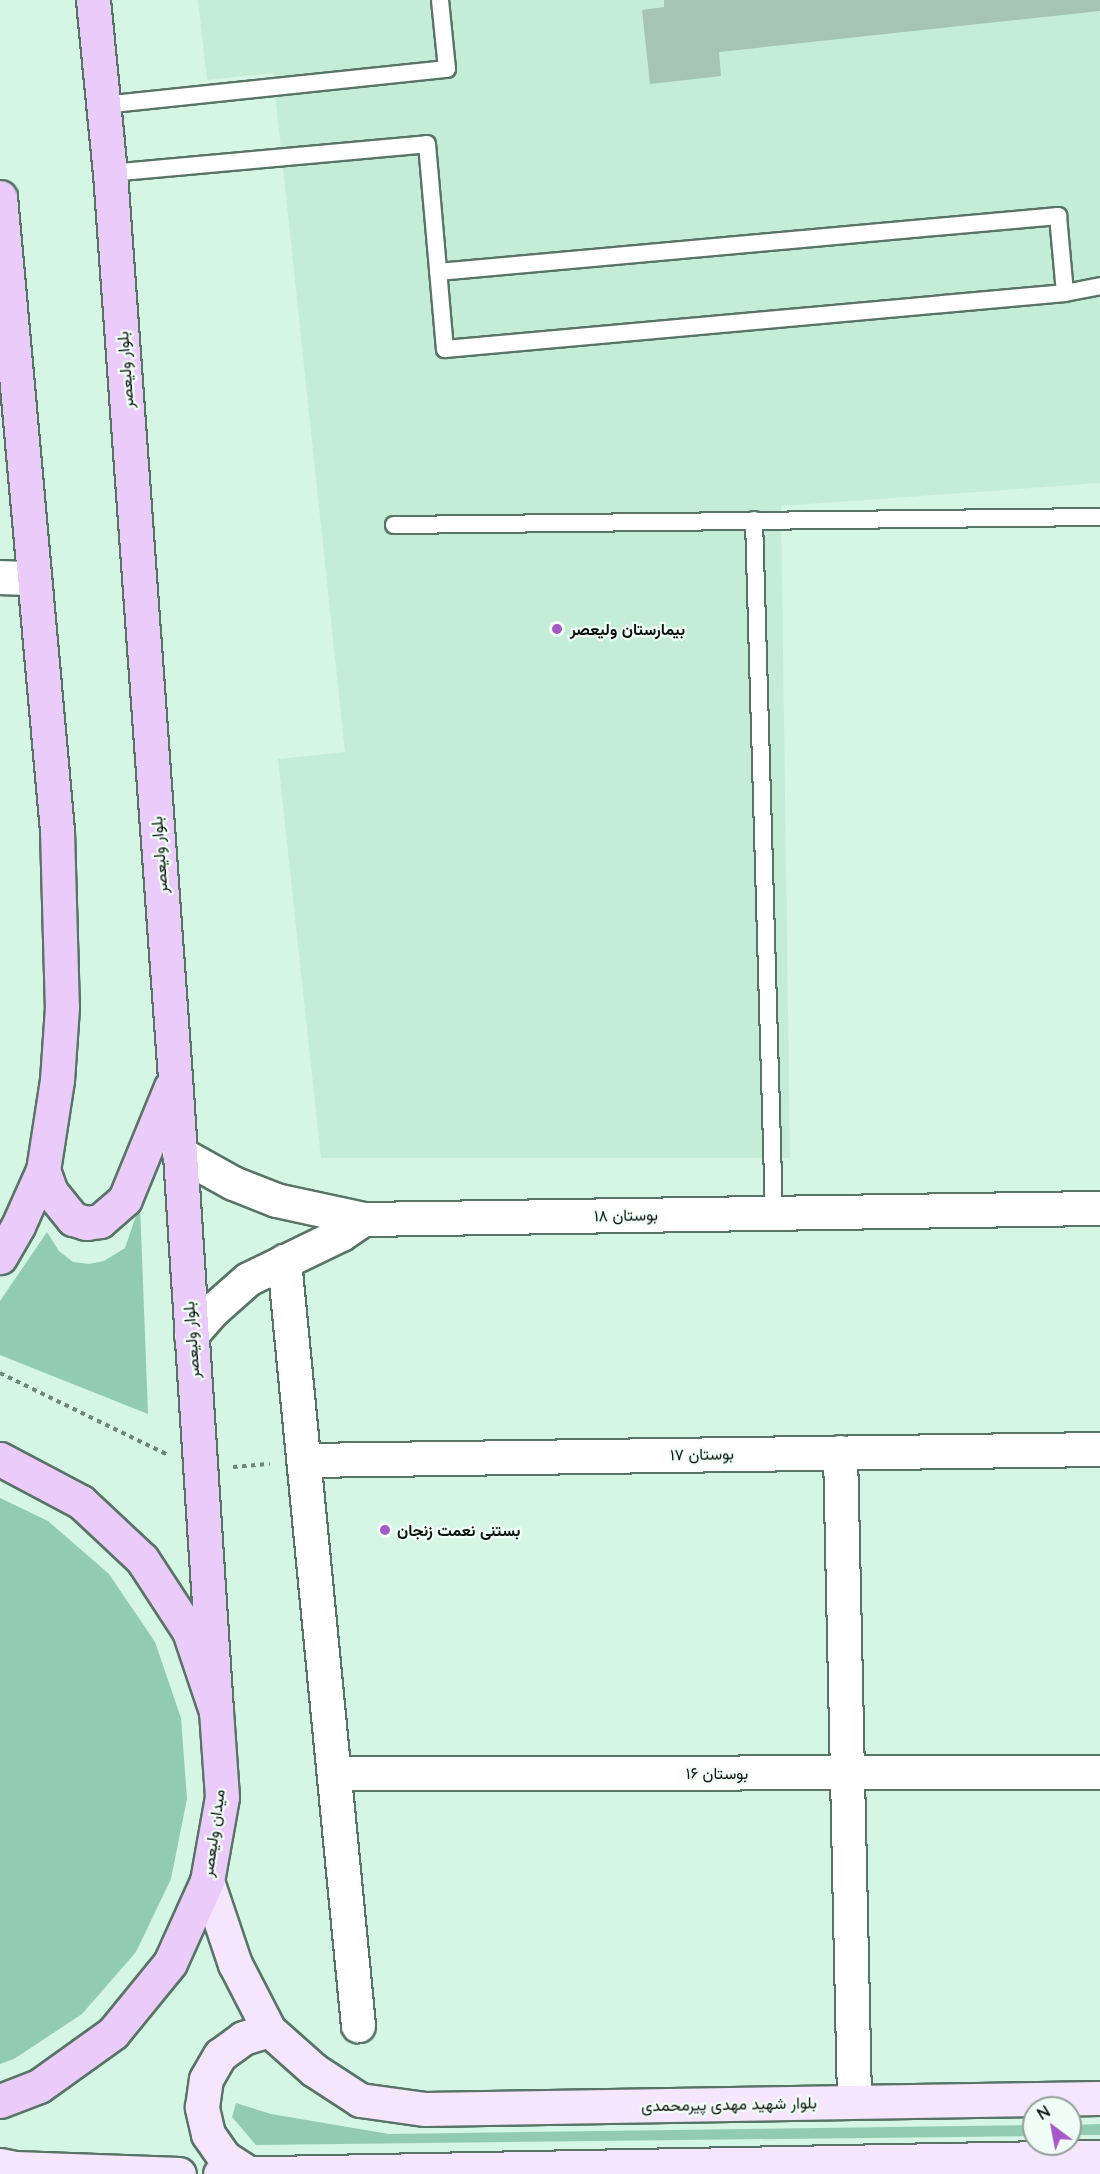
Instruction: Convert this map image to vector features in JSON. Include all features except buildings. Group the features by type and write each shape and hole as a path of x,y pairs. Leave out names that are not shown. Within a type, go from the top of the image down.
{"main road":[{"name":"بلوار ولیعصر","path":"93,0 110,173 175,1077 216,1711"},
{"path":"0,197 57,831 62,1007 57,1080 43,1170 18,1226 0,1257"},
{"path":"43,1170 51,1192 73,1219 86,1223 100,1221 125,1199 175,1077"},
{"name":"میدان ولیعصر","path":"0,1459 81,1502 142,1559 189,1631 216,1711 222,1797 207,1881 170,1963 113,2033 39,2086 0,2101"},
{"path":"207,1881 235,1964 269,2030 243,2038 220,2055 206,2079 202,2107 208,2134 234,2173 810,2169 1100,2157"},
{"name":"بلوار شهید مهدی پیرمحمدی","path":"269,2030 314,2070 360,2100 425,2109 1100,2098"},
{"path":"0,2165 15,2168 179,2174"}],"street":[{"path":"0,577 34,578"},
{"name":"بوستان ۱۸","path":"179,1153 223,1178 276,1200 363,1219 1100,1208"},
{"path":"191,1335 214,1309 248,1279 341,1234 363,1219"},
{"path":"284,1261 358,2025"},
{"name":"بوستان ۱۷","path":"304,1460 1100,1449"},
{"path":"840,1452 854,2101"},
{"name":"بوستان ۱۶","path":"334,1773 1100,1772"}],"lane":[{"path":"104,105 447,69 440,0"},
{"path":"110,173 427,144 445,349 1065,293 1100,286"},
{"path":"438,272 1058,216 1065,293"},
{"path":"394,525 1100,516"},
{"path":"754,520 774,1213"}],"path":[{"path":"0,1372 200,1471 304,1460"}],"shaded area":[{"name":"بیمارستان ولیعصر","path":"198,0 1100,0 1100,483 781,506 790,1158 321,1158 278,759 345,752 273,73 207,80"},
{"path":"140,1204 148,1414 0,1355 0,1301 47,1232 59,1251 73,1262 89,1264 104,1261 125,1248"},
{"path":"0,1498 48,1521 109,1574 155,1642 181,1718 187,1799 171,1879 136,1952 82,2014 14,2059 0,2064"},
{"path":"236,2103 271,2114 389,2134 1022,2125 1022,2136 256,2145 232,2117"},
{"path":"1100,2124 1100,2135 1082,2135 1082,2125"}],"place":[{"name":"بیمارستان ولیعصر","path":"557,629"},
{"name":"بستنی نعمت زنجان","path":"385,1530"}]}
